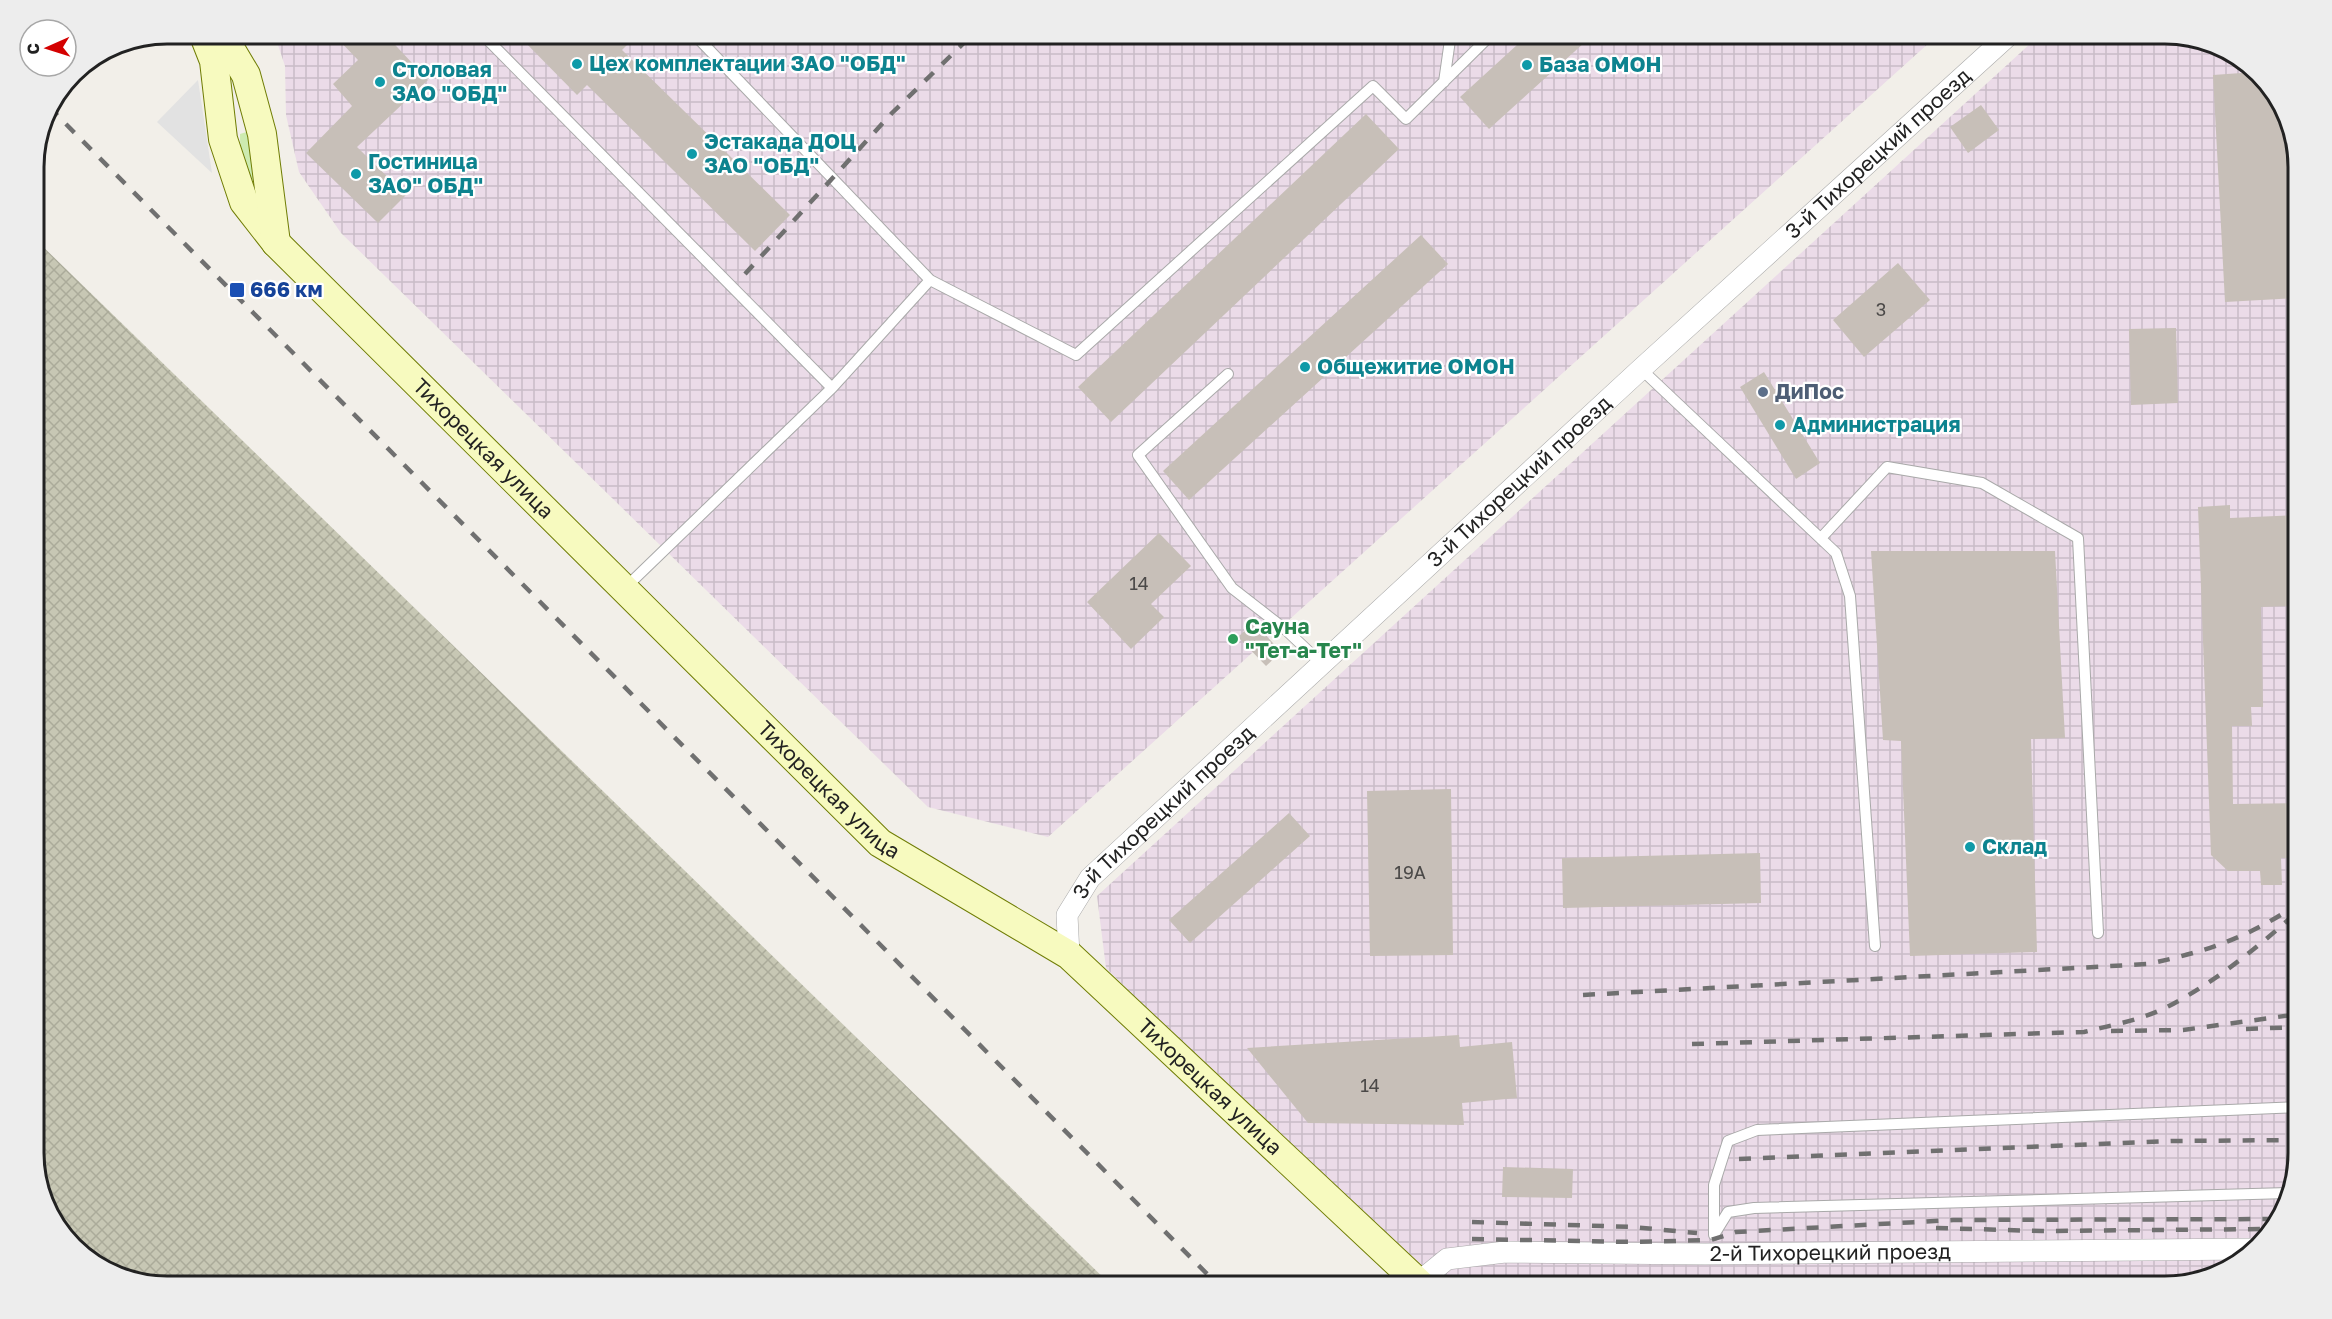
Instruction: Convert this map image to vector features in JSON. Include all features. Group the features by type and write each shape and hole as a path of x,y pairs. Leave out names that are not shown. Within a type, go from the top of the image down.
{"street":[{"name":"Тихорецкая улица","path":"207,44 214,61 223,139 244,202 276,243 880,843 1069,955 1411,1276"},
{"path":"228,44 246,75 262,134 276,243"},
{"name":"3-й Тихорецкий проезд","path":"1069,955 1067,915 1090,878 1641,369 1999,44"},
{"name":"2-й Тихорецкий проезд","path":"1429,1276 1447,1259 1506,1252 1705,1254 2241,1249"}],"lane":[{"path":"492,44 832,388"},
{"path":"704,44 930,280 1076,355 1373,86 1406,119 1482,44"},
{"path":"1444,82 1449,44"},
{"path":"624,589 832,388 930,280"},
{"path":"1641,369 1836,553 1850,596 1875,946"},
{"path":"1228,374 1138,455 1233,588 1286,630 1322,664"},
{"path":"1821,538 1887,467 1982,483 2078,538 2098,933"},
{"path":"1714,1235 1714,1185 1728,1141 1757,1130 2288,1107"},
{"path":"1705,1254 1728,1212 1754,1208 2281,1193"}],"shaded area":[{"path":"278,44 1928,44 1048,837 928,807 341,233 299,172 286,115 285,66"},
{"path":"2030,44 2165,44 2197,48 2227,60 2240,69 2268,98 2282,127 2288,159 2288,1152 2284,1184 2272,1214 2252,1239 2227,1259 2197,1271 2165,1276 1413,1276 1106,968 1097,896"},
{"path":"198,80 212,173 157,122"},
{"path":"44,248 1102,1276 167,1276 120,1266 105,1259 80,1239 64,1221 56,1207 50,1192 44,1160"}],"green space":[{"path":"250,131 255,184 245,167 241,148 240,134"}],"building":[{"path":"343,44 394,44 428,80 357,147 406,195 378,223 306,153 352,106 333,84 358,60"},
{"name":"Эстакада ДОЦ ЗАО \"ОБД\"","path":"527,44 628,44 622,50 790,215 755,251 587,85 577,95"},
{"name":"База ОМОН","path":"1518,44 1583,44 1489,129 1460,97"},
{"path":"2244,73 2268,98 2282,127 2288,159 2288,299 2225,302 2213,75"},
{"path":"1981,105 1999,130 1968,153 1950,127"},
{"path":"1366,114 1399,149 1111,422 1078,387"},
{"name":"Общежитие ОМОН","path":"1421,235 1448,264 1189,500 1163,471"},
{"path":"1898,263 1930,300 1864,357 1833,320"},
{"path":"2176,328 2178,403 2131,405 2129,329"},
{"name":"Администрация","path":"1764,372 1820,463 1796,479 1740,387"},
{"path":"2230,505 2230,518 2288,515 2288,606 2261,607 2263,707 2251,707 2252,726 2232,726 2233,804 2288,803 2288,858 2281,858 2282,885 2261,885 2260,871 2228,871 2211,855 2198,507"},
{"path":"1159,533 1191,566 1151,604 1164,617 1131,649 1087,602"},
{"name":"Склад","path":"1871,551 2055,551 2065,738 2031,739 2037,952 1910,956 1901,741 1883,740"},
{"path":"1254,622 1281,652 1266,666 1238,637"},
{"path":"1451,789 1453,955 1370,956 1367,791"},
{"path":"1289,813 1310,836 1190,943 1169,920"},
{"path":"1760,853 1761,903 1563,908 1562,858"},
{"path":"1459,1035 1460,1047 1512,1042 1517,1098 1462,1103 1464,1125 1308,1123 1247,1048"},
{"path":"1503,1167 1573,1169 1572,1198 1502,1197"}],"railway":[{"path":"745,274 892,113 963,44"},
{"path":"56,114 1209,1276"},
{"path":"1583,995 2148,964 2227,942 2288,910"},
{"path":"1692,1044 2084,1032 2148,1015 2186,997 2235,964 2288,920"},
{"path":"2111,1031 2183,1030 2288,1016"},
{"path":"2246,1029 2288,1027"},
{"path":"1739,1159 2173,1141 2288,1140"},
{"path":"1472,1239 1635,1242 1711,1240 1736,1232 1953,1220 2269,1219"},
{"path":"1472,1222 1632,1227 1697,1233"},
{"path":"1936,1228 2042,1231 2261,1229"}],"place":[{"name":"Цех комплектации ЗАО \"ОБД\"","path":"577,64"},
{"name":"База ОМОН","path":"1527,65"},
{"name":"Столовая ЗАО \"ОБД\"","path":"380,82"},
{"name":"Эстакада ДОЦ ЗАО \"ОБД\"","path":"692,154"},
{"name":"Гостиница ЗАО\" ОБД\"","path":"356,174"},
{"name":"666 км","path":"237,290"},
{"name":"Общежитие ОМОН","path":"1305,367"},
{"name":"ДиПос","path":"1763,392"},
{"name":"Администрация","path":"1780,425"},
{"name":"Сауна \"Тет-а-Тет\"","path":"1233,639"},
{"name":"Склад","path":"1970,847"}]}
